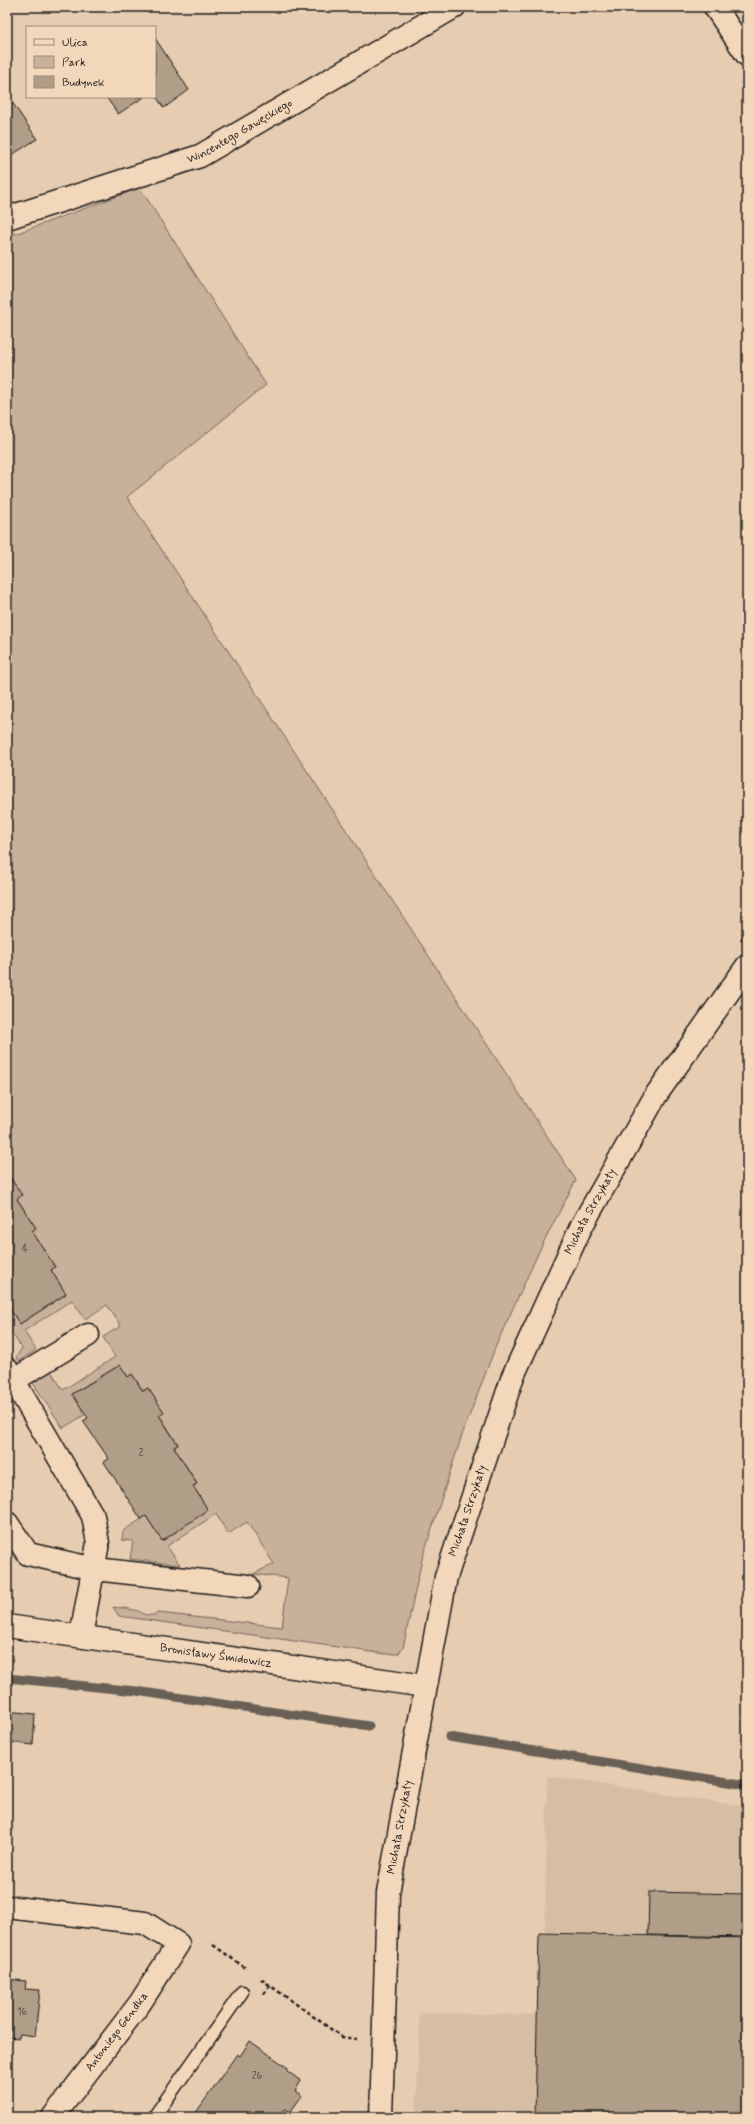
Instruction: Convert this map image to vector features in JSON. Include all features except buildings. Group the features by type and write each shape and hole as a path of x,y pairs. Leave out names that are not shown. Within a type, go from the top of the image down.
{"street":[{"name":"Wincentego Gawęckiego","path":"7,218 200,156 454,7"},
{"path":"715,7 747,55"},
{"name":"Michała Strzykały","path":"381,2117 388,1893 446,1577 513,1376 581,1227 656,1095 747,966"},
{"path":"82,1636 95,1569 98,1543 93,1516 11,1375 88,1335"},
{"path":"7,1523 17,1553 95,1569 248,1586"},
{"name":"Bronisławy Śmidowicz","path":"7,1626 426,1686"},
{"name":"Antoniego Gendka","path":"7,1907 144,1923 178,1944 140,2003 53,2117"}],"lane":[{"path":"154,2117 242,1992"}],"path":[{"path":"213,1945 251,1972"},
{"path":"257,1977 342,2037 360,2039"}],"shaded area":[{"path":"547,1776 747,1807 747,2117 416,2117 420,2013 544,2015"}],"green space":[{"path":"140,188 266,385 127,497 576,1180 542,1245 497,1343 462,1435 422,1559 403,1648 398,1654 386,1654 119,1616 113,1607 131,1609 147,1615 159,1613 282,1627 288,1578 253,1574 274,1564 247,1522 228,1534 216,1514 167,1546 180,1565 130,1559 133,1541 122,1540 123,1531 146,1516 162,1541 208,1510 193,1486 197,1483 174,1447 178,1444 159,1415 163,1412 148,1388 143,1391 132,1374 128,1377 120,1365 73,1393 86,1414 63,1428 33,1383 51,1371 63,1390 115,1357 103,1337 121,1326 107,1305 85,1319 72,1300 24,1331 36,1350 19,1361 16,1357 22,1348 13,1335 7,1337 7,1305 20,1324 66,1294 51,1270 55,1267 32,1231 36,1228 17,1199 21,1195 7,1173 7,237"}],"waterway":[{"path":"7,1678 136,1691 369,1726"},
{"path":"449,1737 747,1785"}]}
